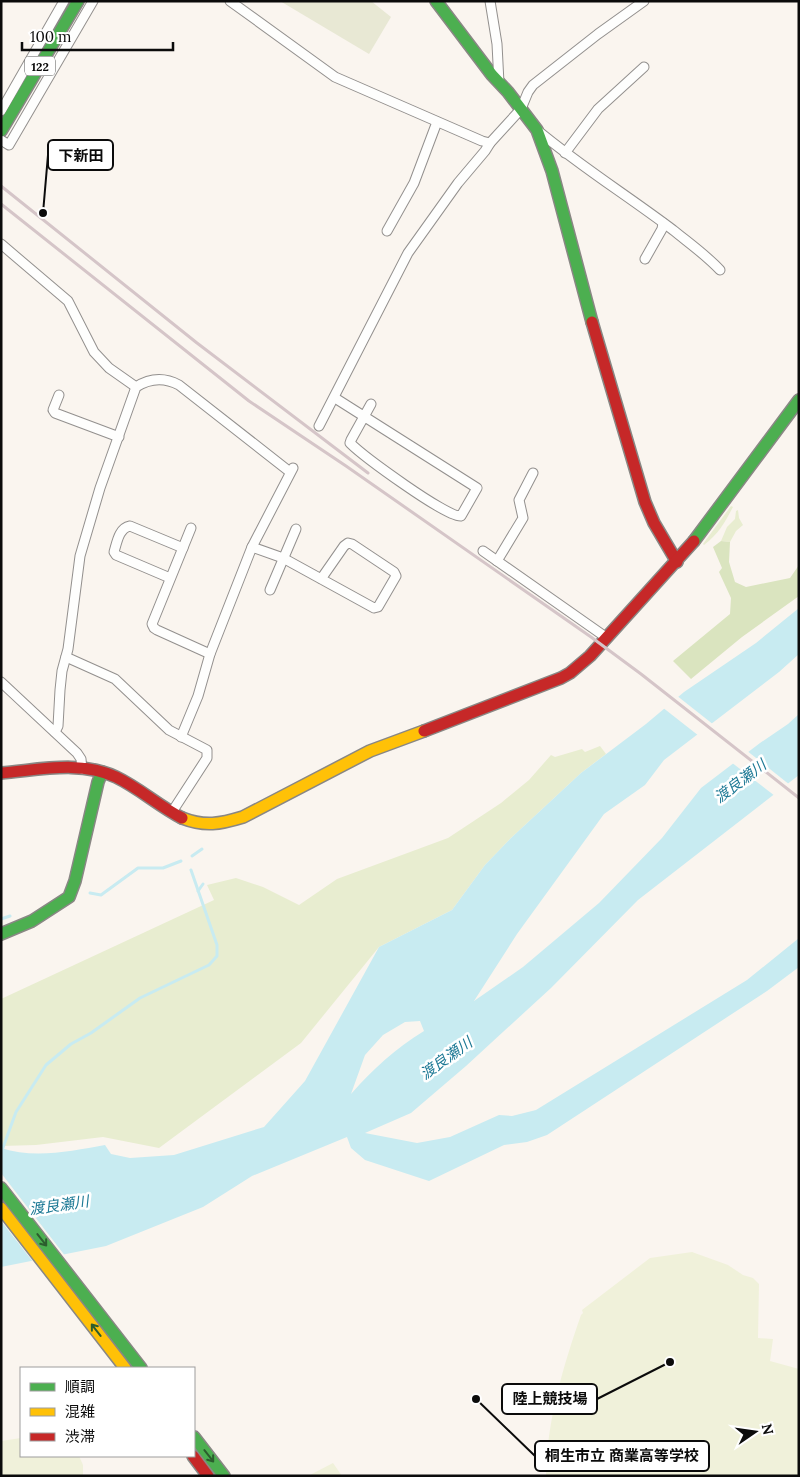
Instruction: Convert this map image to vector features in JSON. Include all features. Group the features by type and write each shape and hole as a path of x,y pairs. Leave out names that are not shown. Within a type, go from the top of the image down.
{"main road":[{"name":"122","path":"1,132 78,1"},
{"path":"436,1 521,108 536,130 552,171 601,355 645,502 654,523 677,562"},
{"path":"1,773 82,769 102,772 188,821 205,826 223,825 238,820 370,750 561,678 578,667 607,638 677,562 700,534 799,400"},
{"path":"1,934 32,921 69,897 75,881 102,772"},
{"path":"1,1188 140,1367"},
{"path":"1,1208 124,1367"},
{"path":"195,1438 224,1476"},
{"path":"194,1457 208,1476"}],"street":[{"path":"1,111 64,1"},
{"path":"4,141 9,145 93,1"},
{"path":"230,1 335,77 490,143"},
{"path":"490,1 497,44 500,83"},
{"path":"319,426 408,253 458,183 521,108 533,85 644,1"},
{"path":"564,153 598,109 644,67"},
{"path":"387,231 414,183 437,122"},
{"path":"536,130 564,153 663,223 707,257 720,270"},
{"path":"645,259 662,229 663,223"},
{"path":"1,244 68,301 94,352 109,368 136,387"},
{"path":"55,732 58,726 60,690 80,556 93,510 136,387 144,382 159,379 170,380 179,385 291,470 252,547 210,654 198,696 181,737"},
{"path":"58,395 53,410 55,413 119,437"},
{"path":"335,398 364,415 477,488 461,516 454,516 428,501 352,445 350,440 364,415 371,404"},
{"path":"497,561 523,518 518,500 533,473"},
{"path":"170,578 116,555 114,552 122,530 130,526 183,548"},
{"path":"191,528 153,619 154,628 210,654"},
{"path":"270,590 296,529"},
{"path":"252,547 283,558 321,579 374,608 378,607 396,576 394,572 348,543 321,579"},
{"path":"483,551 607,638"},
{"path":"66,657 115,679 166,728 181,737 205,747 208,755 172,812"},
{"path":"1,682 77,753 81,759 82,769"}],"green space":[{"path":"280,1 371,1 391,17 369,54"},
{"path":"731,506 733,507 721,528 704,545 703,544"},
{"path":"738,510 739,518 743,525 736,531 730,542 721,541 727,527 735,519 736,511"},
{"path":"721,541 730,542 729,562 735,582 746,587 790,578 799,565 799,596 742,637 691,679 673,661 730,614 731,598 719,572 722,568 713,547"},
{"path":"600,746 606,754 581,773 511,838 485,865 452,910 379,947 301,1043 159,1148 103,1137 36,1145 1,1146 1,999 214,900 207,885 236,878 263,887 299,905 337,879 448,838 501,803 529,780 551,755 555,757 582,749 585,752"},
{"path":"692,1252 728,1265 743,1275 753,1278 759,1284 758,1338 773,1339 770,1361 799,1369 799,1476 546,1476 549,1435 557,1394 568,1354 583,1313 582,1310 650,1258"},
{"path":"20,1438 20,1457 79,1457 83,1465 83,1476 1,1476 1,1441"},
{"path":"333,1463 342,1476 308,1476"}],"water":[{"name":"渡良瀬川","path":"799,608 799,654 779,672 664,760 645,785 604,814 517,934 474,1001 523,967 599,903 662,838 701,788 799,714 799,775 638,900 551,988 466,1066 411,1113 365,1133 417,1143 450,1137 499,1115 512,1116 536,1110 747,980 799,938 799,967 767,991 547,1135 527,1142 504,1145 429,1181 365,1160 351,1148 347,1137 252,1176 203,1207 106,1246 1,1267 1,1148 27,1153 53,1153 105,1145 111,1154 130,1158 174,1155 264,1127 305,1081 379,947 452,910 485,865 511,838 581,773 646,724 684,692 756,643","holes":["420,1021 424,1031 385,1060 351,1094 365,1055 383,1035 405,1022"]}],"pier":[{"path":"676,695 714,725 699,736 662,707"},
{"path":"746,750 790,785 775,796 731,762"},
{"path":"1,1173 66,1257 34,1263 1,1221"}],"waterway":[{"path":"192,856 202,849"},
{"path":"90,893 101,895 138,868 163,868 181,861"},
{"path":"1,1153 16,1112 46,1065 71,1044 91,1033 140,998 209,965 217,956 217,945 191,870"},
{"path":"198,891 203,884"},
{"path":"1,919 10,916"}],"railway":[{"path":"1,186 197,343 368,473"},
{"path":"1,204 249,401 346,466 591,637 799,798"}],"traffic: fast":[{"path":"1,131 78,1"},
{"path":"436,1 492,75 508,92 537,130 552,171 592,322"},
{"path":"694,541 799,400"},
{"path":"1,934 32,921 69,897 75,881 102,772"},
{"path":"1,1188 140,1367"},
{"path":"195,1438 224,1476"}],"traffic: slow":[{"path":"182,818 198,823 212,824 243,817 370,751 424,731"},
{"path":"1,1208 124,1367"}],"traffic: jam":[{"path":"592,322 645,502 654,523 677,562"},
{"path":"424,731 570,673 590,656 694,541"},
{"path":"1,773 74,767 102,772 124,781 182,818"},
{"path":"194,1457 208,1476"}],"place":[{"name":"下新田","path":"43,213"},
{"name":"陸上競技場","path":"670,1362"},
{"name":"桐生市立 商業高等学校","path":"476,1399"}]}
